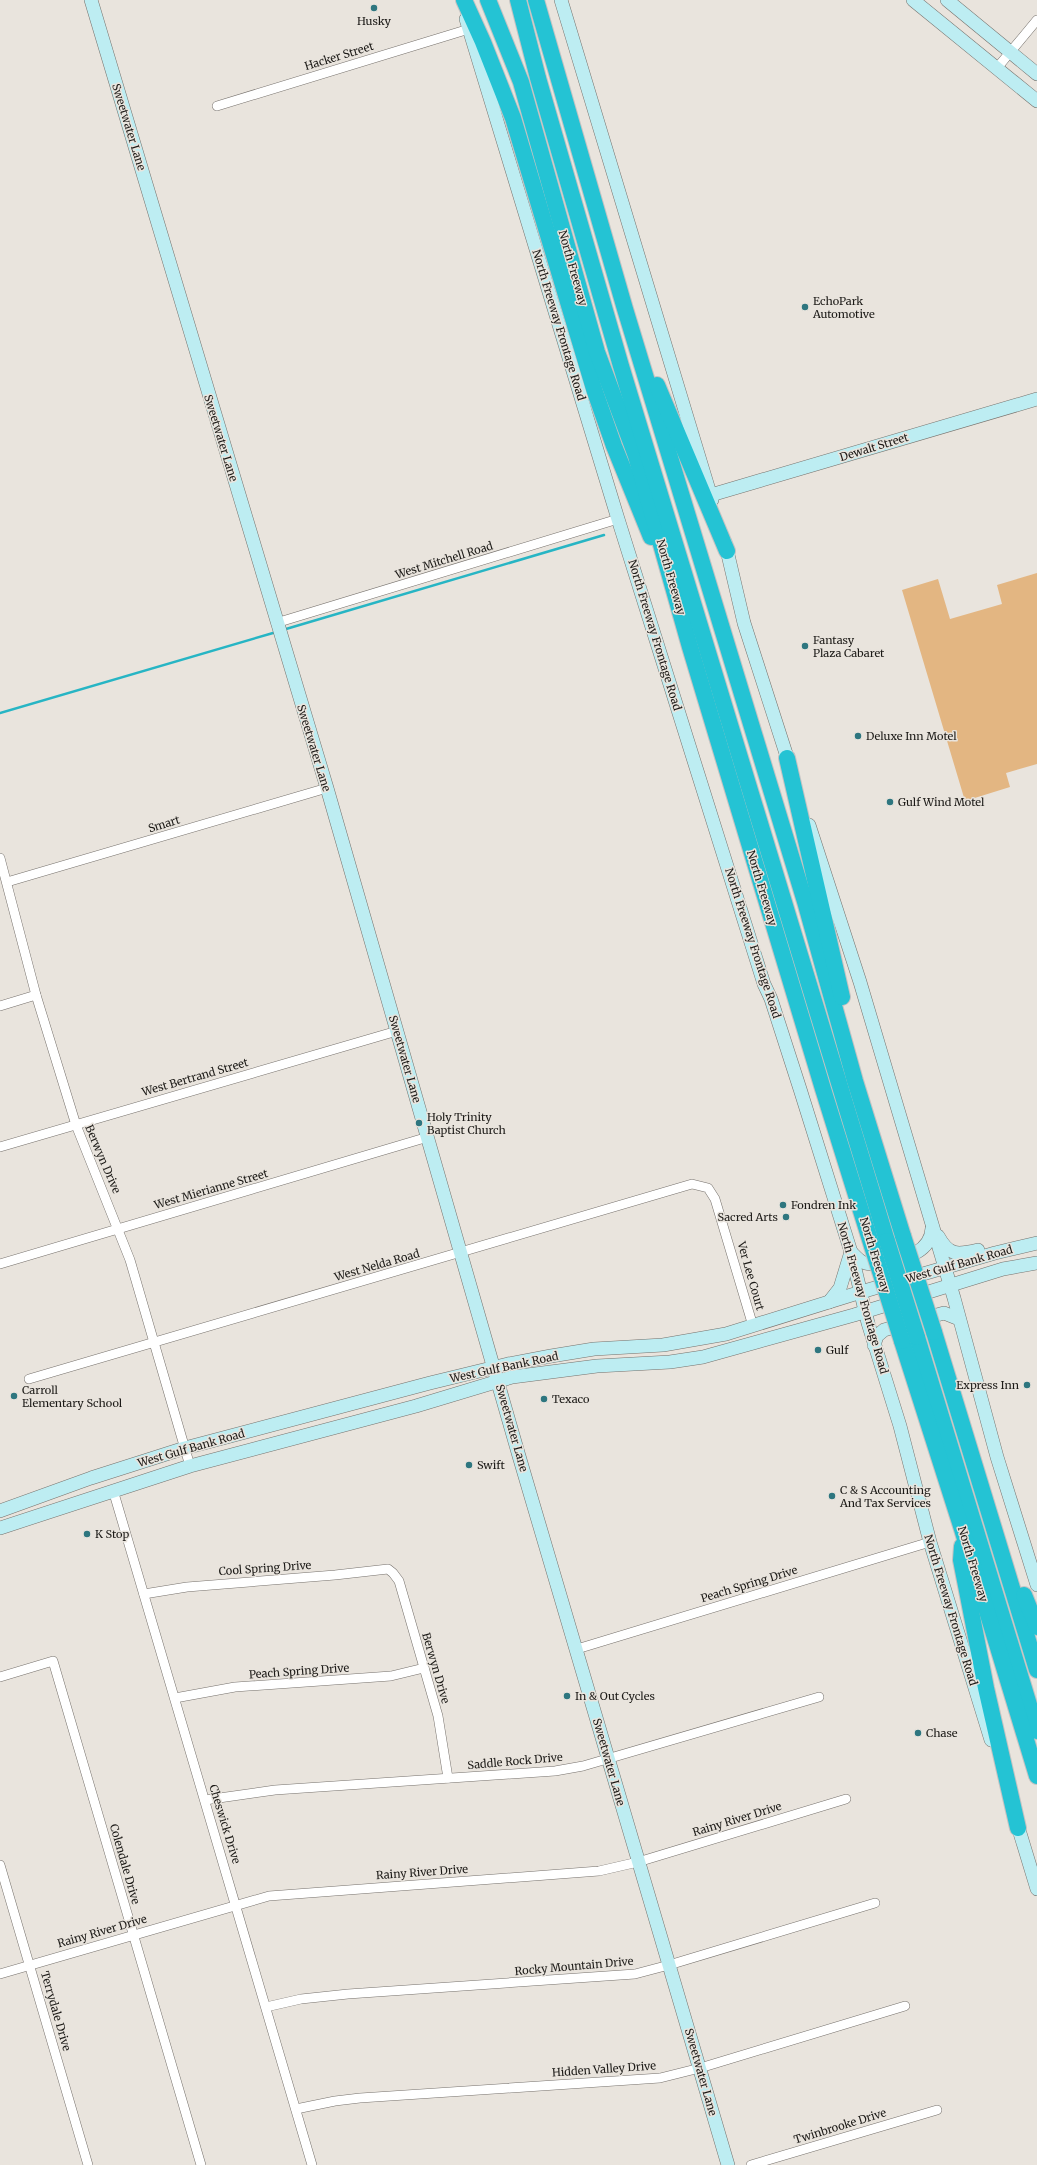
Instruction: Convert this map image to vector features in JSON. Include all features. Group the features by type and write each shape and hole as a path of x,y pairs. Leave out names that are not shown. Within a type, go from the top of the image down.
{"highway":[{"path":"464,0 494,69 513,118 557,268 614,446 647,530 669,568"},
{"name":"North Freeway","path":"488,0 521,82 597,352 636,456 699,678 872,1246 910,1339 1037,1731"},
{"name":"North Freeway","path":"518,0 538,78 621,366 888,1241 910,1339 962,1529 1037,1776"},
{"path":"536,0 625,309 806,905 855,1081 934,1332 1037,1670"},
{"path":"625,309 728,551"},
{"path":"787,758 841,990 855,1081"},
{"path":"981,1486 1037,1627"},
{"path":"962,1529 961,1560 986,1688 1018,1828"}],"main road":[{"name":"Sweetwater Lane","path":"92,0 276,623 327,788 460,1253 728,2165"},
{"name":"North Freeway Frontage Road","path":"459,0 469,28 618,519 764,984 771,999 798,1081 851,1252 865,1312 900,1426 930,1542 1037,1889"},
{"path":"561,0 728,551 744,623 860,982 959,1318 997,1457 1037,1585"},
{"path":"914,0 1037,101"},
{"path":"947,0 1011,51 1037,74"},
{"name":"Dewalt Street","path":"711,495 1037,399"},
{"path":"826,1322 825,1303 840,1288 851,1252 864,1263 874,1264 903,1258 919,1252 927,1245 931,1236 932,1226"},
{"path":"932,1226 943,1246 952,1253 962,1254 979,1249 995,1253"},
{"name":"West Gulf Bank Road","path":"0,1511 91,1478 185,1448 494,1367 594,1349 663,1345 694,1341 753,1326 861,1292 995,1253 1037,1243"},
{"name":"West Gulf Bank Road","path":"0,1528 190,1466 409,1408 498,1381 573,1369 670,1362 703,1357 865,1312 950,1287 1003,1269 1037,1263"},
{"path":"874,1344 877,1336 884,1330 944,1313 959,1318"}],"street":[{"path":"998,68 1037,20"},
{"name":"Hacker Street","path":"217,106 469,28"},
{"name":"West Mitchell Road","path":"276,623 618,519"},
{"name":"Smart","path":"7,882 327,788"},
{"name":"Berwyn Drive","path":"0,858 36,995 76,1125 118,1229 154,1342 190,1466"},
{"path":"0,1006 36,995"},
{"name":"West Bertrand Street","path":"0,1147 397,1030"},
{"name":"West Mierianne Street","path":"0,1264 428,1137"},
{"name":"West Nelda Road","path":"29,1379 460,1253 684,1185 692,1184 708,1188 715,1199 719,1210"},
{"name":"Ver Lee Court","path":"719,1210 753,1326"},
{"name":"Cheswick Drive","path":"113,1490 312,2165"},
{"name":"Peach Spring Drive","path":"576,1649 930,1542"},
{"name":"Berwyn Drive","path":"388,1569 399,1581 424,1668 442,1734 448,1778"},
{"name":"Cool Spring Drive","path":"144,1594 187,1586 335,1576 388,1569"},
{"name":"Colendale Drive","path":"0,1677 53,1661 201,2165"},
{"name":"Peach Spring Drive","path":"175,1698 235,1687 390,1676 424,1668"},
{"name":"Saddle Rock Drive","path":"205,1800 275,1790 555,1771 609,1759 819,1697"},
{"name":"Rainy River Drive","path":"0,1974 236,1904 269,1896 580,1874 605,1870 638,1862 846,1799"},
{"name":"Terrydale Drive","path":"0,1865 88,2165"},
{"name":"Rocky Mountain Drive","path":"266,2007 300,1999 348,1994 615,1976 669,1966 875,1903"},
{"name":"Hidden Valley Drive","path":"296,2109 335,2100 660,2078 700,2068 905,2006"},
{"name":"Twinbrooke Drive","path":"751,2165 937,2110"}],"shaded area":[{"path":"1037,573 1037,764 1006,773 1010,787 965,801 902,590 938,579 950,619 1002,604 997,585"}],"waterway":[{"path":"286,629 604,535"},
{"path":"0,713 273,633"}],"place":[{"name":"Husky","path":"374,8"},
{"name":"EchoPark Automotive","path":"805,307"},
{"name":"Fantasy Plaza Cabaret","path":"805,646"},
{"name":"Deluxe Inn Motel","path":"858,736"},
{"name":"Gulf Wind Motel","path":"890,802"},
{"name":"Holy Trinity Baptist Church","path":"419,1123"},
{"name":"Fondren Ink","path":"783,1205"},
{"name":"Sacred Arts","path":"786,1217"},
{"name":"Gulf","path":"818,1350"},
{"name":"Express Inn","path":"1027,1385"},
{"name":"Carroll Elementary School","path":"14,1396"},
{"name":"Texaco","path":"544,1399"},
{"name":"Swift","path":"469,1465"},
{"name":"C & S Accounting And Tax Services","path":"832,1496"},
{"name":"K Stop","path":"87,1534"},
{"name":"In & Out Cycles","path":"567,1696"},
{"name":"Chase","path":"918,1733"}]}
